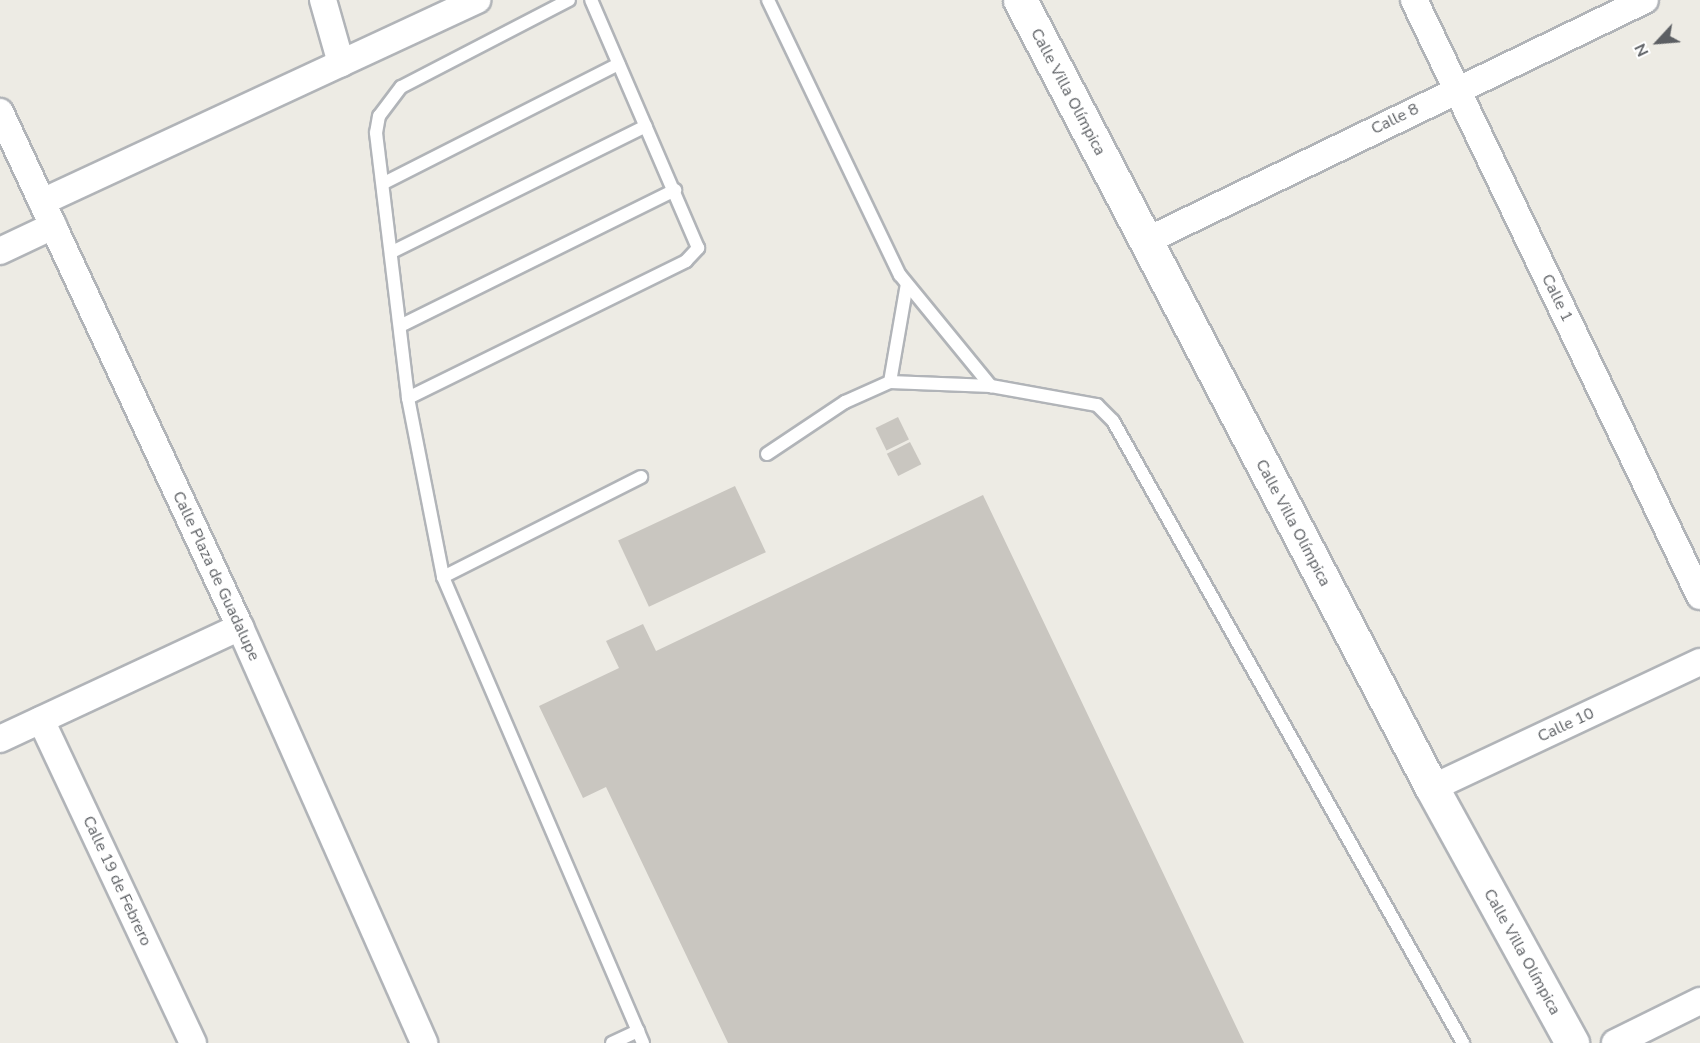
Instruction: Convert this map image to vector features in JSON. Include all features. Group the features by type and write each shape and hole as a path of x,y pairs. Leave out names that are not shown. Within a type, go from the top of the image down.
{"street":[{"path":"323,0 341,63"},
{"path":"42,202 477,0"},
{"name":"Calle Villa Olímpica","path":"1020,0 1432,788 1572,1043"},
{"name":"Calle 1","path":"1414,0 1700,596"},
{"name":"Calle 8","path":"1146,241 1645,0"},
{"name":"Calle Plaza de Guadalupe","path":"0,112 240,627 424,1043"},
{"path":"0,251 53,226"},
{"path":"0,739 240,627"},
{"name":"Calle 10","path":"1432,788 1700,662"},
{"name":"Calle 19 de Febrero","path":"41,720 193,1043"},
{"path":"1615,1043 1700,1001"}],"lane":[{"path":"569,0 401,87 379,116 384,183 394,251 408,398 443,577 643,1043"},
{"path":"408,398 686,261 698,248 675,190 591,0"},
{"path":"768,0 873,227 908,284 992,386"},
{"path":"384,183 619,64"},
{"path":"394,251 646,126"},
{"path":"400,326 675,190"},
{"path":"890,382 908,284"},
{"path":"767,454 845,402 890,382 992,386 1085,399 1113,421 1463,1043"},
{"path":"443,577 641,477"},
{"path":"612,1043 638,1031"}],"building":[{"path":"898,417 909,439 886,450 876,428"},
{"path":"910,442 921,464 898,476 887,454"},
{"path":"735,486 766,552 649,607 618,541"},
{"path":"983,495 1244,1043 728,1043 606,787 583,798 539,706 619,668 606,641 643,624 656,651"}]}
